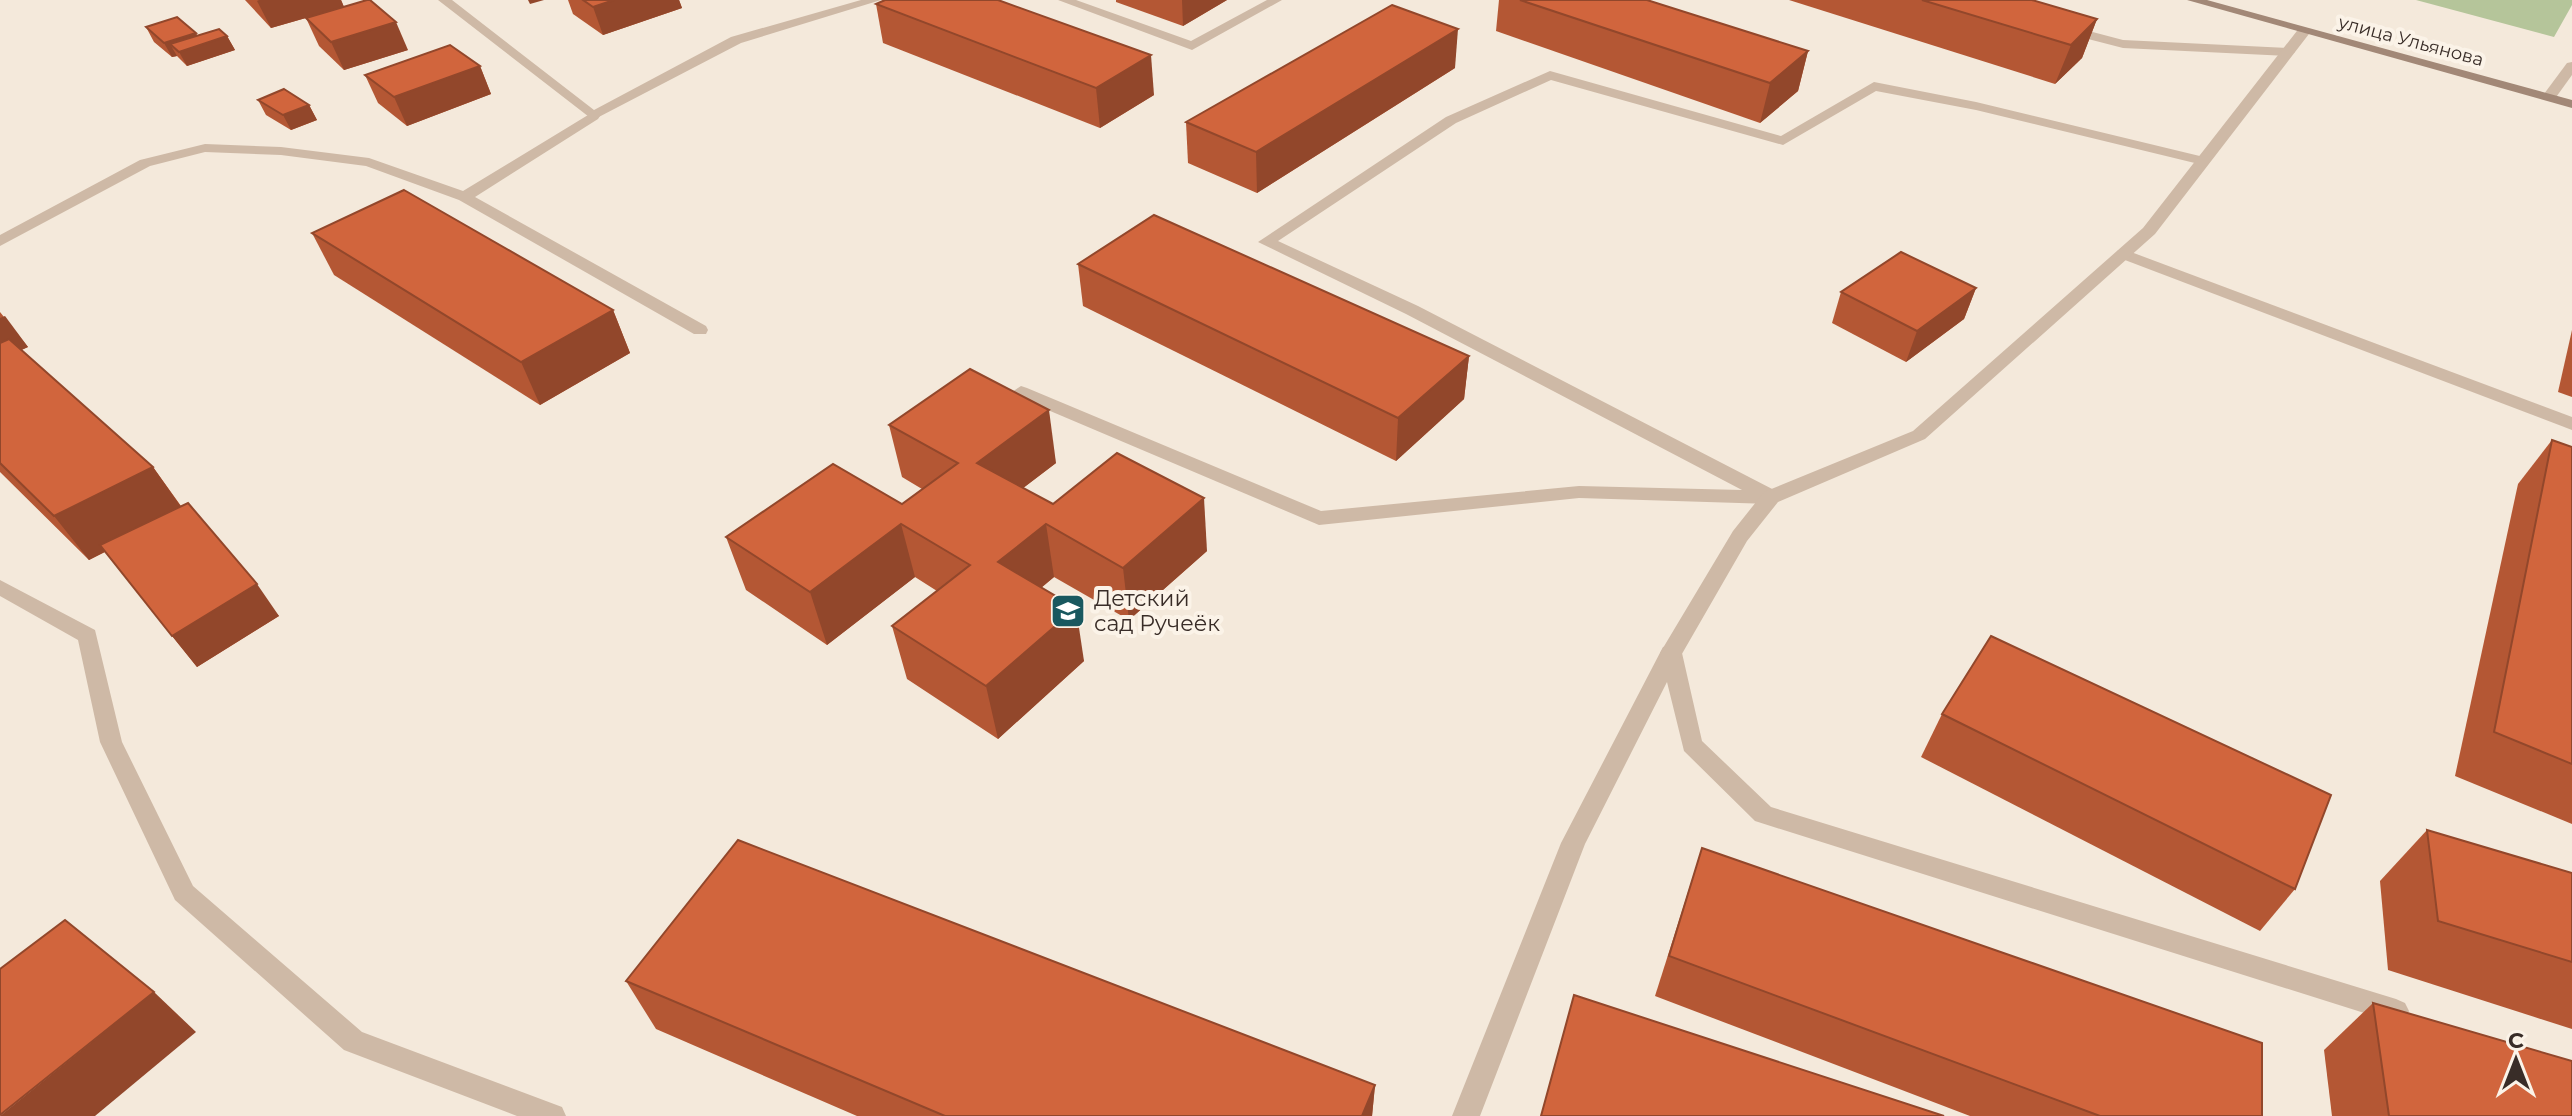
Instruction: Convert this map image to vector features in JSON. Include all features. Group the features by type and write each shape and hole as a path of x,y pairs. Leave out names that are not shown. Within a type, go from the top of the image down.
{"main road":[{"name":"улица Ульянова","path":"2193,0 2572,104"}],"street":[{"path":"444,0 593,116"},
{"path":"464,197 593,116 736,40 875,0"},
{"path":"1064,0 1192,46 1276,0"},
{"path":"2051,24 2123,44 2288,52"},
{"path":"1021,392 1319,518 1579,492 1771,497 1919,435 2149,231 2305,30"},
{"path":"2549,97 2572,66"},
{"path":"1771,497 1412,310 1266,242 1451,120 1550,75 1783,141 1874,86 1976,106 2203,161"},
{"path":"0,241 145,163 205,148 281,151 369,162 464,197 700,330"},
{"path":"2123,254 2572,424"},
{"path":"1466,1116 1573,843 1671,653 1740,536 1771,497"},
{"path":"0,587 88,636 111,742 184,893 353,1041 552,1116"},
{"path":"1671,653 1692,745 1763,814 2425,1020"}],"green space":[{"path":"2416,0 2572,0 2572,5 2554,37"}],"building":[{"path":"367,0 396,22 331,42 306,18"},
{"path":"583,0 614,0 593,7"},
{"path":"885,0 998,0 1151,55 1096,88 876,4"},
{"path":"1520,0 1647,0 1808,51 1770,83"},
{"path":"1922,0 2032,0 2097,19 2071,45"},
{"path":"1392,5 1458,29 1256,152 1186,122"},
{"path":"177,17 196,33 164,43 146,27"},
{"path":"219,29 227,36 179,52 170,44"},
{"path":"450,45 480,66 394,97 365,75"},
{"path":"284,89 309,105 283,115 258,100"},
{"path":"404,190 613,310 521,362 312,233"},
{"path":"1154,215 1469,356 1398,418 1078,264"},
{"path":"1901,252 1976,288 1917,331 1841,292"},
{"path":"9,339 153,467 54,516 0,463 0,343"},
{"path":"970,369 1049,410 977,463 1053,504 1117,453 1204,498 1123,568 1046,524 998,562 1076,608 986,686 892,626 970,565 901,524 810,592 726,537 833,464 902,504 958,463 889,425"},
{"path":"2552,440 2572,447 2572,764 2494,732"},
{"path":"188,503 257,584 172,636 100,545"},
{"path":"1991,636 2331,795 2295,889 1942,714"},
{"path":"2427,830 2572,873 2572,962 2438,921"},
{"path":"738,840 1375,1085 1362,1116 945,1116 626,981"},
{"path":"1702,848 2262,1043 2262,1116 2100,1116 1669,956"},
{"path":"65,920 154,992 0,1115 0,969"},
{"path":"1574,995 1944,1116 1541,1116"},
{"path":"2373,1003 2572,1061 2572,1116 2389,1116"}],"place":[{"name":"Детский сад Ручеёк","path":"1068,611"}]}
